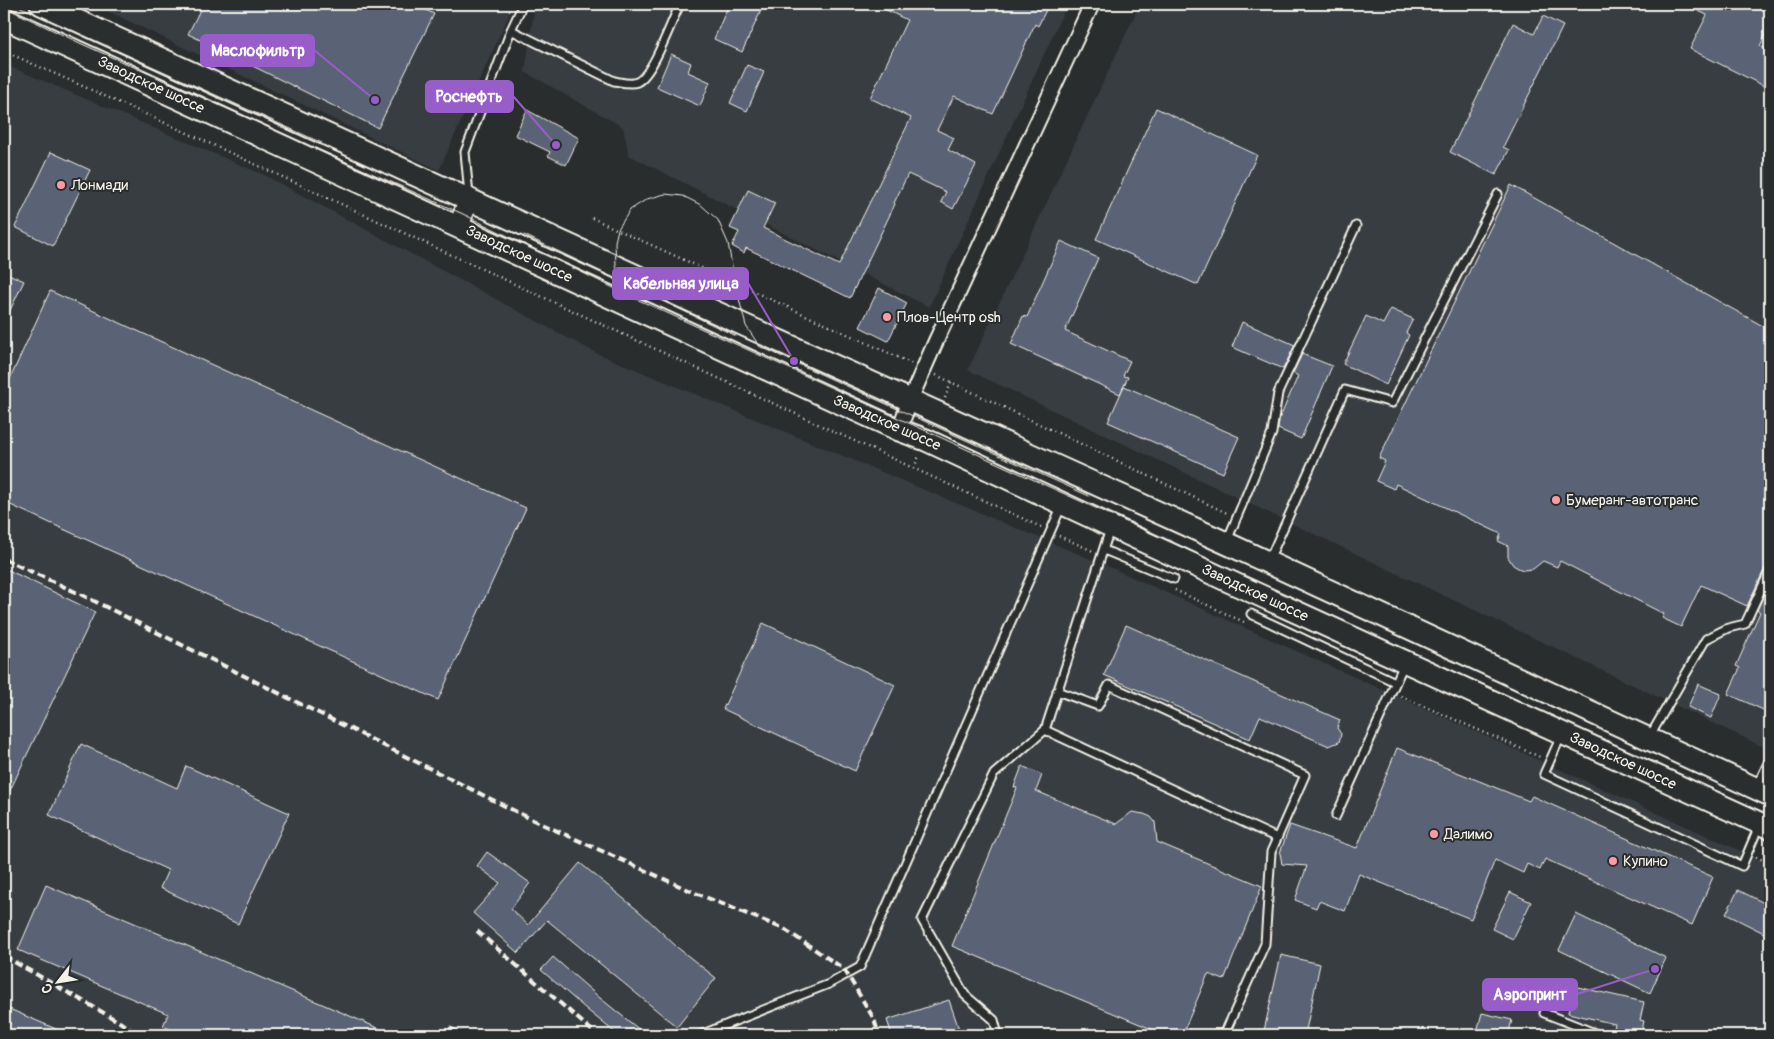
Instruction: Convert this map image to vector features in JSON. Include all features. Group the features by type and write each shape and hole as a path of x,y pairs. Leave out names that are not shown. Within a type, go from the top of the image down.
{"main road":[{"name":"Заводское шоссе","path":"41,4 1226,543 1763,792"},
{"name":"Заводское шоссе","path":"4,18 1765,826"},
{"path":"459,226 469,198"}],"street":[{"path":"899,430 910,400 1092,4"}],"lane":[{"path":"469,198 466,152 511,30 523,4"},
{"path":"511,30 614,81 625,83 637,82 650,70 680,4"},
{"path":"1268,563 1345,390 1392,403 1498,194"},
{"path":"1226,543 1272,433 1278,393 1356,226"},
{"path":"700,1035 829,984 860,967 1063,505"},
{"path":"998,1035 994,1020 965,995 922,920 994,774 1044,730 1111,527"},
{"path":"1103,553 1174,579"},
{"path":"1649,738 1706,639 1728,628 1745,624 1770,570"},
{"path":"1251,614 1395,682"},
{"path":"1336,816 1395,682 1406,662"},
{"path":"1057,691 1098,706 1109,685 1305,775 1270,852 1265,944 1224,1035"},
{"path":"1044,730 1277,838"},
{"path":"1562,733 1544,774 1742,866 1765,826"},
{"path":"1763,792 1770,759"},
{"path":"1544,1013 1600,1035"}],"path":[{"path":"4,51 183,131 1052,532 1103,553"},
{"path":"1174,590 1247,623"},
{"path":"1391,691 1550,761"},
{"path":"1748,853 1770,863"}],"shaded area":[{"path":"93,4 514,4 439,170"},
{"path":"535,4 1067,4 929,307 629,155 623,127 525,72"},
{"path":"1140,4 1770,4 1770,750 968,370"},
{"path":"4,64 264,175 596,353 1107,566 1770,864 1770,1035 4,1035"}],"building":[{"path":"203,4 414,4 434,14 378,128 188,34"},
{"path":"729,4 764,4 742,52 714,39"},
{"path":"874,4 1049,4 1038,26 1035,24 993,114 954,96 937,130 954,138 948,150 976,165 953,209 941,202 946,192 908,174 850,298 746,248 744,253 732,246 739,232 730,228 748,190 775,203 763,228 839,265 911,118 870,98 907,20"},
{"path":"1683,4 1770,4 1770,25 1760,46 1770,51 1770,89 1690,49 1707,15"},
{"path":"1543,16 1563,26 1503,147 1509,150 1496,175 1450,152 1513,23 1534,34"},
{"path":"671,54 691,63 688,72 710,82 700,106 657,87"},
{"path":"747,65 764,72 747,111 730,103"},
{"path":"1156,108 1257,155 1198,285 1096,239"},
{"path":"527,110 579,138 566,165 548,156 550,152 515,135"},
{"path":"51,152 90,170 53,246 15,227"},
{"path":"1511,185 1770,330 1770,565 1765,568 1747,606 1701,585 1681,627 1662,618 1664,614 1560,561 1557,567 1543,561 1533,569 1523,570 1518,568 1513,565 1508,557 1508,546 1498,541 1501,534 1396,484 1394,489 1376,481 1385,461 1379,458"},
{"path":"1061,241 1098,258 1065,331 1130,361 1123,376 1128,377 1120,394 1011,344 1023,316 1027,317"},
{"path":"4,272 24,281 4,323"},
{"path":"879,288 907,303 888,341 860,327"},
{"path":"50,291 526,508 438,700 4,502 4,392"},
{"path":"1391,309 1413,319 1406,333 1409,335 1386,385 1343,364 1366,316 1383,324"},
{"path":"1242,322 1295,345 1283,369 1232,347"},
{"path":"1302,354 1332,366 1301,439 1278,429 1279,420 1298,376 1293,373"},
{"path":"1124,386 1239,437 1223,473 1108,422"},
{"path":"4,568 95,612 4,803"},
{"path":"1770,582 1770,713 1728,694 1740,668 1736,666 1760,612 1757,610"},
{"path":"763,623 895,685 855,771 723,709"},
{"path":"1126,625 1340,720 1337,728 1341,734 1339,742 1329,746 1260,716 1250,739 1104,675"},
{"path":"1698,684 1721,694 1711,718 1688,707"},
{"path":"81,744 177,788 186,766 289,813 238,924 160,888 168,870 49,815"},
{"path":"1397,748 1529,801 1532,796 1713,877 1692,925 1545,859 1540,870 1527,864 1523,873 1495,860 1471,919 1359,874 1345,911 1319,901 1316,908 1295,900 1307,866 1282,864 1280,853 1290,825 1357,848"},
{"path":"1022,766 1042,775 1036,791 1116,824 1132,812 1144,814 1151,817 1155,822 1157,842 1262,886 1224,980 1208,974 1182,1035 1166,1035 952,946 1017,788 1014,787"},
{"path":"487,852 530,883 511,909 528,925 580,863 640,912 678,948 716,978 677,1027 547,920 518,953 473,913 500,883 477,866"},
{"path":"46,885 394,1035 184,1035 163,1026 168,1014 18,950"},
{"path":"1738,890 1770,906 1770,936 1726,914"},
{"path":"1510,892 1531,902 1513,939 1492,929"},
{"path":"1576,914 1666,958 1650,993 1559,950"},
{"path":"1281,955 1320,964 1305,1035 1263,1035"},
{"path":"553,957 646,1035 618,1035 586,1009 541,970"},
{"path":"1573,986 1644,1002 1640,1020 1644,1021 1641,1035 1617,1035 1613,1033 1615,1024 1568,1013"},
{"path":"949,1000 961,1035 892,1035 887,1020"},
{"path":"7,1008 70,1035 4,1035 4,1015"},
{"path":"1482,1013 1512,1020 1508,1035 1476,1035"}],"tram line":[{"path":"14,4 322,143"},
{"path":"4,7 82,44 463,214 632,297 1770,815"},
{"path":"624,285 616,266 615,242 618,229 630,210 647,199 665,194 683,196 701,205 718,220 728,243 735,283 746,326 760,347"},
{"path":"524,235 736,336"},
{"path":"761,347 1089,496"}],"railway":[{"path":"4,559 82,595 533,820 693,892 784,929 844,969 874,1019 879,1035"},
{"path":"477,931 597,1035"},
{"path":"4,956 139,1035"},
{"path":"449,1028 465,1035"}],"place":[{"name":"Маслофильтр","path":"375,100"},
{"name":"Роснефть","path":"556,145"},
{"name":"Лонмади","path":"61,185"},
{"name":"Плов-Центр osh","path":"887,317"},
{"name":"Кабельная улица","path":"794,361"},
{"name":"Бумеранг-автотранс","path":"1556,500"},
{"name":"Далимо","path":"1434,834"},
{"name":"Купино","path":"1613,861"},
{"name":"Аэропринт","path":"1655,969"}]}
